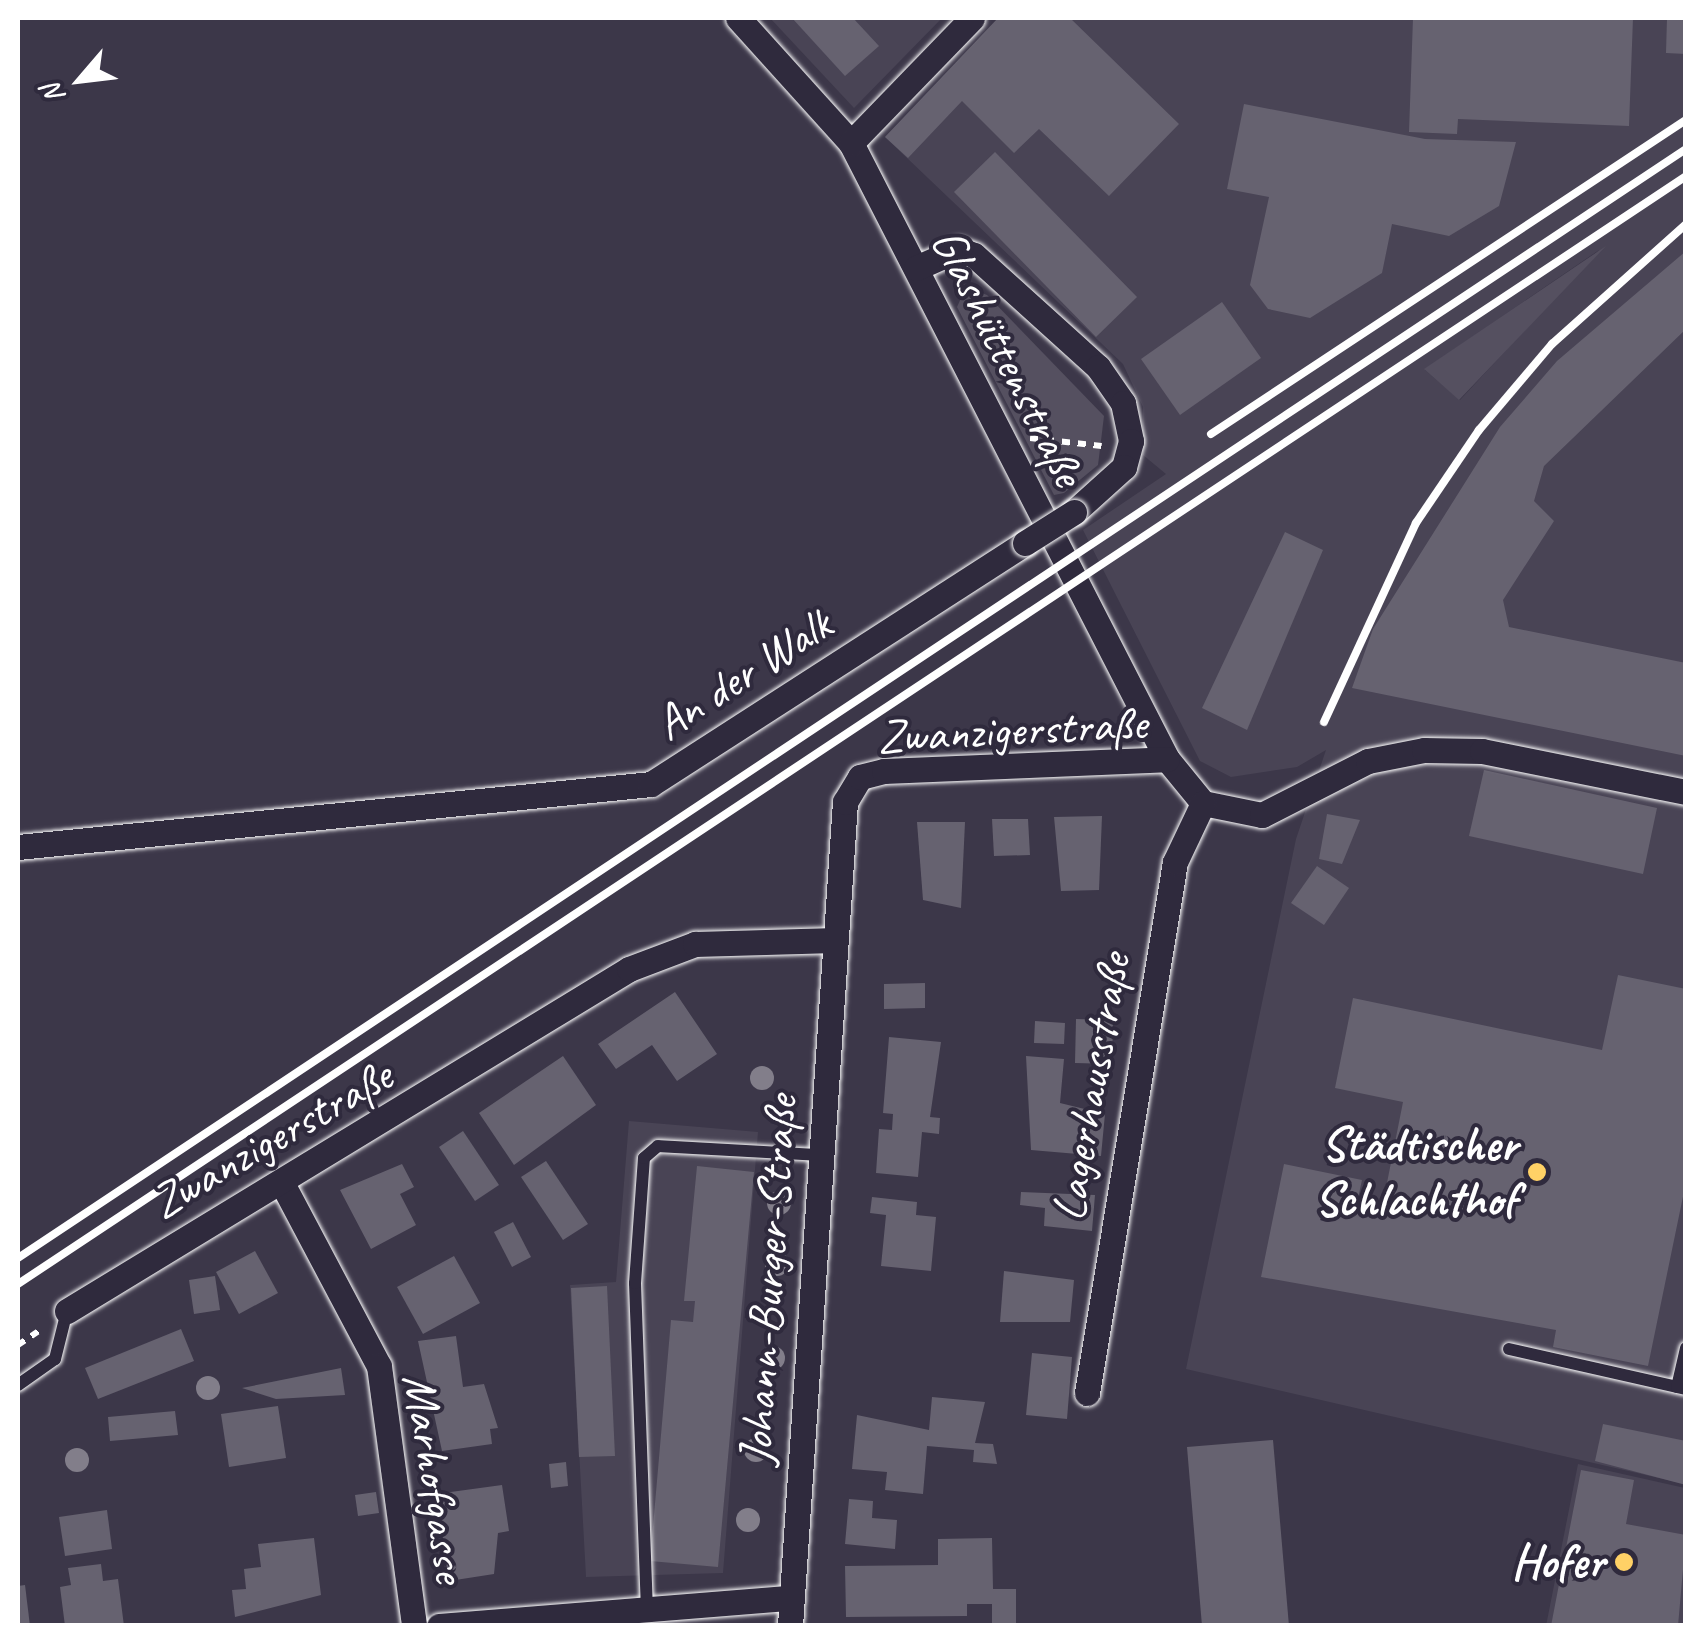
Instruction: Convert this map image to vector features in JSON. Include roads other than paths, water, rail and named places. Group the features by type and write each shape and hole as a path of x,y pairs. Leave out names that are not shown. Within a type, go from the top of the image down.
{"street":[{"name":"Glashüttenstraße","path":"738,18 851,142 1166,760"},
{"path":"851,142 972,18"},
{"name":"An der Walk","path":"18,846 651,784 1074,512 1124,468 1131,441 1123,402 1098,367 974,255 959,250 916,268"},
{"path":"1203,803 1262,815 1368,760 1424,750 1482,751 1686,792"},
{"name":"Zwanzigerstraße","path":"68,1311 282,1185 629,969 695,944 836,940 846,802 860,777 1166,760 1203,803"},
{"name":"Lagerhausstraße","path":"1087,1392 1175,862 1203,803"},
{"name":"Johann-Burger-Straße","path":"790,1626 786,1598 836,940"},
{"name":"Marhofgasse","path":"282,1185 379,1366 414,1626"},
{"name":"Marhofgasse","path":"440,1626 647,1614 786,1598"}],"lane":[{"path":"647,1614 635,1283 644,1158 658,1146 820,1154"},
{"path":"18,1384 55,1359 68,1311"},
{"path":"1509,1350 1681,1388 1686,1348"}],"railway":[{"path":"1211,434 1686,120"},
{"path":"18,1258 1686,149"},
{"path":"18,1284 1686,176"},
{"path":"1324,722 1416,523 1479,430 1552,344 1686,224"}],"place":[{"name":"Städtischer Schlachthof","path":"1537,1172"},
{"name":"Hofer","path":"1624,1562"}]}
